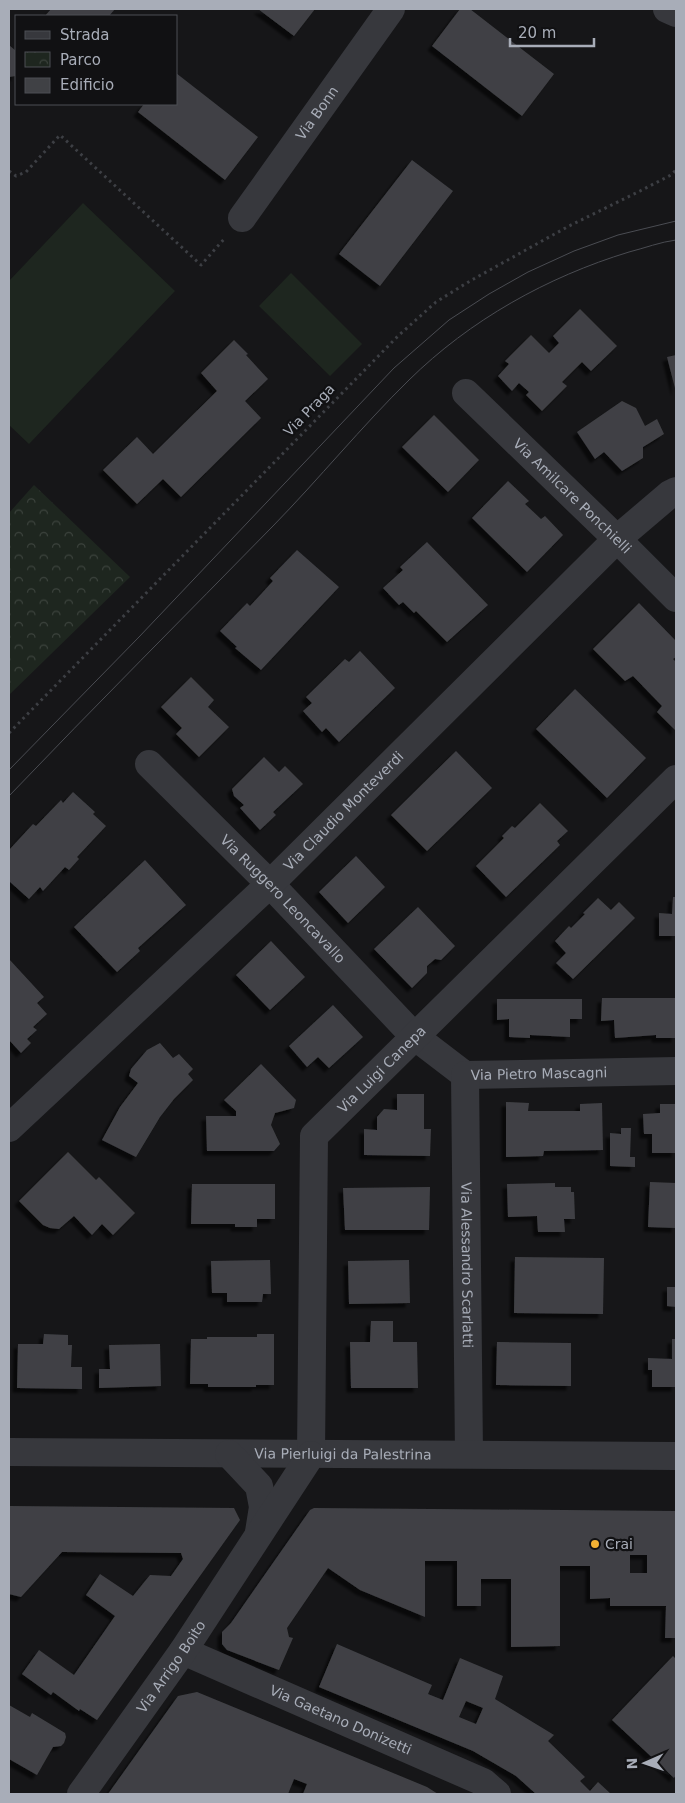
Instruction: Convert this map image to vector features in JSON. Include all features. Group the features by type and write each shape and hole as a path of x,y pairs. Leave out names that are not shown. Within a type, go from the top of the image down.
{"street":[{"name":"Via Bonn","path":"242,218 391,9"},
{"path":"667,9 676,13"},
{"name":"Via Amilcare Ponchielli","path":"466,393 676,598"},
{"name":"Via Claudio Monteverdi","path":"9,1128 270,884 617,539 676,491"},
{"name":"Via Ruggero Leoncavallo","path":"149,764 270,884 414,1036"},
{"name":"Via Luigi Canepa","path":"311,1455 314,1136 676,779"},
{"name":"Via Pietro Mascagni","path":"414,1036 465,1075 676,1071"},
{"name":"Via Alessandro Scarlatti","path":"465,1075 469,1454"},
{"name":"Via Pierluigi da Palestrina","path":"9,1452 676,1456"},
{"name":"Via Arrigo Boito","path":"229,1454 260,1486 264,1507 258,1536"},
{"name":"Via Arrigo Boito","path":"81,1794 183,1650 311,1455"},
{"name":"Via Gaetano Donizetti","path":"183,1650 483,1782 497,1794"}],"path":[{"path":"9,171 16,176 26,172 60,135 201,265 242,218"},
{"name":"Via Praga","path":"9,733 398,336 436,302 561,230 640,192 672,175 676,170"}],"green space":[{"path":"83,203 175,291 29,444 9,425 9,281"},
{"path":"291,273 362,344 330,376 259,306"},
{"path":"34,485 130,577 9,695 9,513"}],"building":[{"path":"51,9 115,9 110,15 46,15"},
{"path":"258,9 315,9 294,36"},
{"path":"460,9 470,9 554,74 522,116 432,46"},
{"path":"9,45 15,50 15,76 9,77"},
{"path":"178,75 258,137 225,180 138,112 143,105 178,105"},
{"path":"412,160 453,191 380,286 339,254"},
{"path":"580,309 617,346 591,371 582,362 562,382 567,386 542,411 526,395 529,392 519,383 512,391 498,376 509,364 505,361 531,335 549,353 559,343 553,336"},
{"path":"234,340 268,379 245,401 261,418 181,497 163,479 137,504 103,470 137,437 153,454 217,391 201,373"},
{"path":"676,355 676,392 667,357"},
{"path":"622,401 636,408 645,426 657,419 664,434 643,447 643,458 622,471 604,452 595,459 577,432"},
{"path":"434,415 479,460 448,492 402,447"},
{"path":"508,481 529,501 525,504 541,519 545,516 563,535 527,572 472,518"},
{"path":"427,542 488,605 447,642 416,611 414,613 403,602 399,605 383,588 403,570 400,567"},
{"path":"297,550 339,587 261,670 235,648 237,647 220,631 247,603 250,606 273,581 270,578"},
{"path":"639,603 676,641 676,657 673,659 676,662 676,731 657,712 662,706 633,676 625,681 593,649"},
{"path":"360,651 395,688 339,742 326,728 322,732 303,711 312,703 306,697 345,659 349,662"},
{"path":"191,677 214,700 208,707 229,727 199,757 176,734 182,728 161,707"},
{"path":"575,689 646,758 607,798 536,729"},
{"path":"456,751 492,788 427,851 391,815"},
{"path":"264,757 279,772 285,766 303,784 273,812 276,815 260,830 240,808 244,805 234,796 232,789"},
{"path":"73,792 95,812 93,814 106,826 77,857 79,859 69,870 65,867 43,891 40,887 29,899 9,881 9,850 33,824 36,826 61,800 63,803"},
{"path":"540,803 568,831 557,841 560,845 506,897 476,866 504,838 502,836 512,826 515,828"},
{"path":"356,856 385,887 348,923 319,892"},
{"path":"145,860 186,905 138,948 140,951 117,972 74,927"},
{"path":"673,897 676,897 676,936 659,936 659,913 672,914"},
{"path":"598,898 611,910 619,902 635,918 573,979 556,963 566,953 555,941 569,926 571,928 585,914 583,913"},
{"path":"418,907 455,946 441,960 435,959 427,966 427,973 412,988 374,949"},
{"path":"271,941 305,977 270,1010 236,975"},
{"path":"9,959 44,997 37,1003 47,1014 33,1027 37,1030 27,1039 31,1043 21,1053 9,1040"},
{"path":"602,998 676,998 676,1038 656,1038 656,1035 615,1038 614,1020 601,1021"},
{"path":"497,999 582,999 582,1019 570,1019 570,1037 530,1035 530,1038 509,1037 509,1019 497,1020"},
{"path":"333,1005 363,1037 329,1068 318,1057 307,1067 289,1046"},
{"path":"160,1043 173,1058 179,1054 193,1069 188,1074 193,1080 174,1099 160,1117 136,1157 102,1140 120,1107 138,1083 129,1076 131,1069 147,1050"},
{"path":"261,1064 296,1100 294,1108 275,1113 271,1125 280,1144 274,1151 207,1151 206,1116 236,1116 236,1111 224,1100"},
{"path":"397,1094 424,1094 424,1129 431,1129 430,1156 364,1155 364,1129 377,1130 377,1117 384,1109 397,1110"},
{"path":"506,1102 529,1103 528,1111 580,1111 580,1104 602,1103 603,1150 544,1151 543,1156 506,1157"},
{"path":"660,1104 676,1104 676,1153 652,1153 652,1134 644,1134 643,1114 660,1113"},
{"path":"621,1128 631,1128 630,1157 635,1157 635,1167 610,1166 610,1133 621,1134"},
{"path":"68,1152 96,1180 99,1177 135,1213 113,1235 102,1224 92,1235 74,1216 59,1229 50,1228 43,1225 19,1201"},
{"path":"650,1182 676,1183 676,1228 648,1227"},
{"path":"555,1183 555,1187 571,1187 571,1192 574,1192 575,1219 564,1219 565,1232 538,1232 537,1216 508,1217 507,1184"},
{"path":"192,1184 275,1184 275,1219 257,1219 257,1227 235,1227 235,1224 191,1224"},
{"path":"430,1187 429,1230 345,1230 343,1188"},
{"path":"515,1257 604,1258 603,1314 514,1313"},
{"path":"270,1260 271,1294 263,1294 262,1302 227,1302 227,1293 212,1293 211,1261"},
{"path":"409,1260 410,1303 349,1304 348,1261"},
{"path":"667,1287 676,1287 676,1307 667,1306"},
{"path":"371,1321 393,1321 393,1342 417,1342 418,1388 351,1388 350,1342 370,1342"},
{"path":"44,1334 68,1335 68,1345 72,1345 71,1367 82,1367 82,1389 17,1388 18,1344 43,1344"},
{"path":"257,1334 274,1334 274,1385 208,1387 208,1384 190,1384 191,1339 207,1339 207,1337 257,1337"},
{"path":"672,1339 676,1339 676,1387 652,1387 652,1370 648,1370 648,1358 672,1359"},
{"path":"497,1342 571,1343 571,1386 496,1385"},
{"path":"160,1344 161,1386 99,1388 99,1369 110,1369 109,1345"},
{"path":"9,1506 234,1508 240,1520 97,1720 80,1709 79,1711 53,1692 51,1695 22,1674 39,1650 74,1675 115,1616 86,1595 100,1574 133,1596 150,1575 171,1576 183,1559 181,1553 62,1552 21,1597 9,1594"},
{"path":"314,1508 676,1511 676,1638 665,1638 666,1606 610,1606 610,1598 590,1599 590,1566 560,1566 560,1646 511,1647 511,1579 481,1579 481,1606 457,1606 457,1561 425,1561 425,1617 360,1590 328,1568 287,1628 289,1637 293,1638 279,1670 227,1650 222,1644 222,1632 231,1623 310,1510","holes":["630,1555 647,1555 647,1573 630,1573"]},
{"path":"337,1644 432,1685 428,1694 443,1700 460,1658 503,1676 495,1699 554,1735 548,1741 585,1777 580,1781 590,1791 598,1782 611,1794 536,1794 516,1776 473,1751 319,1687","holes":["466,1701 483,1708 476,1724 459,1717"]},
{"path":"673,1656 676,1659 676,1775 674,1778 612,1720"},
{"path":"197,1692 427,1787 438,1794 303,1794 307,1784 294,1779 288,1794 108,1794 178,1696"},
{"path":"9,1705 30,1717 32,1713 65,1733 64,1743 61,1746 53,1747 37,1775 9,1759"}],"tram line":[{"path":"9,770 139,637 394,368 449,320 528,272 574,251 618,235 676,221"},
{"path":"9,796 273,526 391,398 433,358 484,320 539,288 599,262 652,245 676,240"}],"place":[{"name":"Crai","path":"595,1544"}]}
